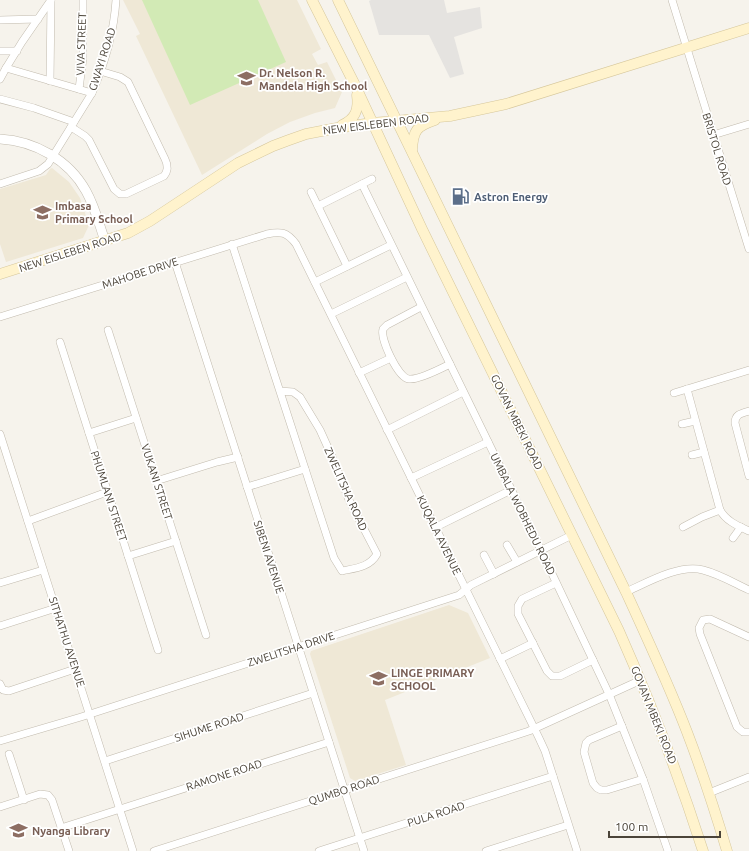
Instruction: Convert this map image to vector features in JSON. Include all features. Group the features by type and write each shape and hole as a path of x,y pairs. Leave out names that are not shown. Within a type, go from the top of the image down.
{"main road":[{"name":"GOVAN MBEKI ROAD","path":"312,0 355,85 425,235 572,535 641,680 665,740 703,851"},
{"path":"338,0 626,592 676,705 709,793 727,851"},
{"name":"NEW EISLEBEN ROAD","path":"0,274 128,233 145,224 238,163 273,146 295,138 337,128 372,122 450,116 526,99 749,28"},
{"path":"337,128 350,121 356,113 358,101 355,85"},
{"path":"412,151 412,139 419,127 423,124 450,116"}],"street":[{"path":"50,81 51,0"},
{"path":"0,79 51,0"},
{"name":"VIVA STREET","path":"79,89 83,58 83,0"},
{"name":"GWAYI ROAD","path":"0,184 39,171 48,164 92,93 110,38 115,15 116,0"},
{"name":"BRISTOL ROAD","path":"672,0 749,249"},
{"path":"0,20 38,19"},
{"path":"0,51 17,51"},
{"path":"6,68 92,93"},
{"path":"0,99 34,108 72,124 89,140 114,189 120,194 126,194 164,176 167,168 165,159 128,82 120,77 100,72"},
{"path":"713,135 749,124"},
{"path":"0,139 20,141 38,147 59,160 74,175 86,191 96,213 105,241"},
{"path":"318,206 372,180"},
{"name":"UMBALA WOBHEDU ROAD","path":"362,184 512,490 609,694 643,778 668,851"},
{"path":"311,192 348,266"},
{"name":"MAHOBE DRIVE","path":"0,317 232,244 267,234 280,232"},
{"name":"KUQALA AVENUE","path":"280,232 291,237 296,244 534,728 545,751 577,851"},
{"name":"ZWELITSHA ROAD","path":"232,244 335,562 342,571 358,568 371,562 377,554 349,500 320,430 300,397 293,392 280,391"},
{"path":"315,282 391,245"},
{"name":"SIBENI AVENUE","path":"175,262 364,851"},
{"path":"330,314 407,277"},
{"path":"421,307 387,325 383,329 383,340 391,358 402,376 407,379 416,379 450,364"},
{"name":"VUKANI STREET","path":"108,330 206,635"},
{"name":"PHUMLANI STREET","path":"60,342 158,650"},
{"path":"360,373 391,358"},
{"path":"674,393 749,370"},
{"path":"687,389 720,510 726,519 749,531"},
{"path":"387,430 463,392"},
{"path":"749,411 739,414 736,417 735,423 749,476"},
{"path":"89,433 136,418"},
{"path":"682,424 695,420"},
{"name":"SITHATHU AVENUE","path":"0,434 133,851"},
{"path":"411,478 488,442"},
{"path":"692,455 704,452"},
{"path":"156,481 216,462 238,457"},
{"path":"247,487 305,469"},
{"path":"436,528 512,490"},
{"path":"28,521 107,492"},
{"path":"683,527 720,510"},
{"path":"733,538 740,527"},
{"name":"ZWELITSHA DRIVE","path":"0,741 89,714 459,595 471,585 572,535"},
{"path":"128,556 176,540"},
{"path":"508,544 517,562"},
{"path":"484,555 494,574"},
{"path":"626,592 678,570 693,569 703,570 722,577 749,590"},
{"path":"0,583 43,570"},
{"path":"556,583 522,599 517,610 518,614 547,671 552,676 560,676 593,660"},
{"path":"0,626 56,608"},
{"path":"749,637 710,619 703,620 699,628 700,634 737,727 743,732 749,732"},
{"path":"500,659 533,643"},
{"path":"0,684 3,690 10,691 75,670"},
{"name":"QUMBO ROAD","path":"154,851 522,734 641,680"},
{"name":"SIHUME ROAD","path":"104,761 313,693"},
{"path":"622,726 589,740 586,744 584,752 593,783 597,788 604,791 643,778"},
{"name":"RAMONE ROAD","path":"61,828 329,742"},
{"path":"9,754 24,800"},
{"name":"PULA ROAD","path":"319,851 553,776"},
{"path":"709,793 749,777"},
{"path":"0,808 42,794 48,795 52,800 69,851"},
{"path":"486,851 568,825"}],"shaded area":[{"name":"Dr. Nelson R. Mandela High School","path":"123,0 297,0 321,49 312,54 318,65 327,62 342,92 335,108 290,122 267,134 202,175 136,36 140,34"},
{"path":"444,0 447,13 480,7 482,28 454,37 464,74 450,78 429,35 379,35 369,1"},
{"name":"Imbasa Primary School","path":"52,168 69,182 80,198 89,225 83,238 6,262 0,244 0,189 46,175"},
{"name":"LINGE PRIMARY SCHOOL","path":"449,605 468,613 490,658 385,700 406,765 355,781 350,778 310,654 311,651"}],"green space":[{"path":"142,0 258,0 286,62 190,105"}],"place":[{"name":"Dr. Nelson R. Mandela High School","path":"246,79"},
{"name":"Astron Energy","path":"461,197"},
{"name":"Imbasa Primary School","path":"42,212"},
{"name":"LINGE PRIMARY SCHOOL","path":"378,679"},
{"name":"Nyanga Library","path":"19,831"}]}
